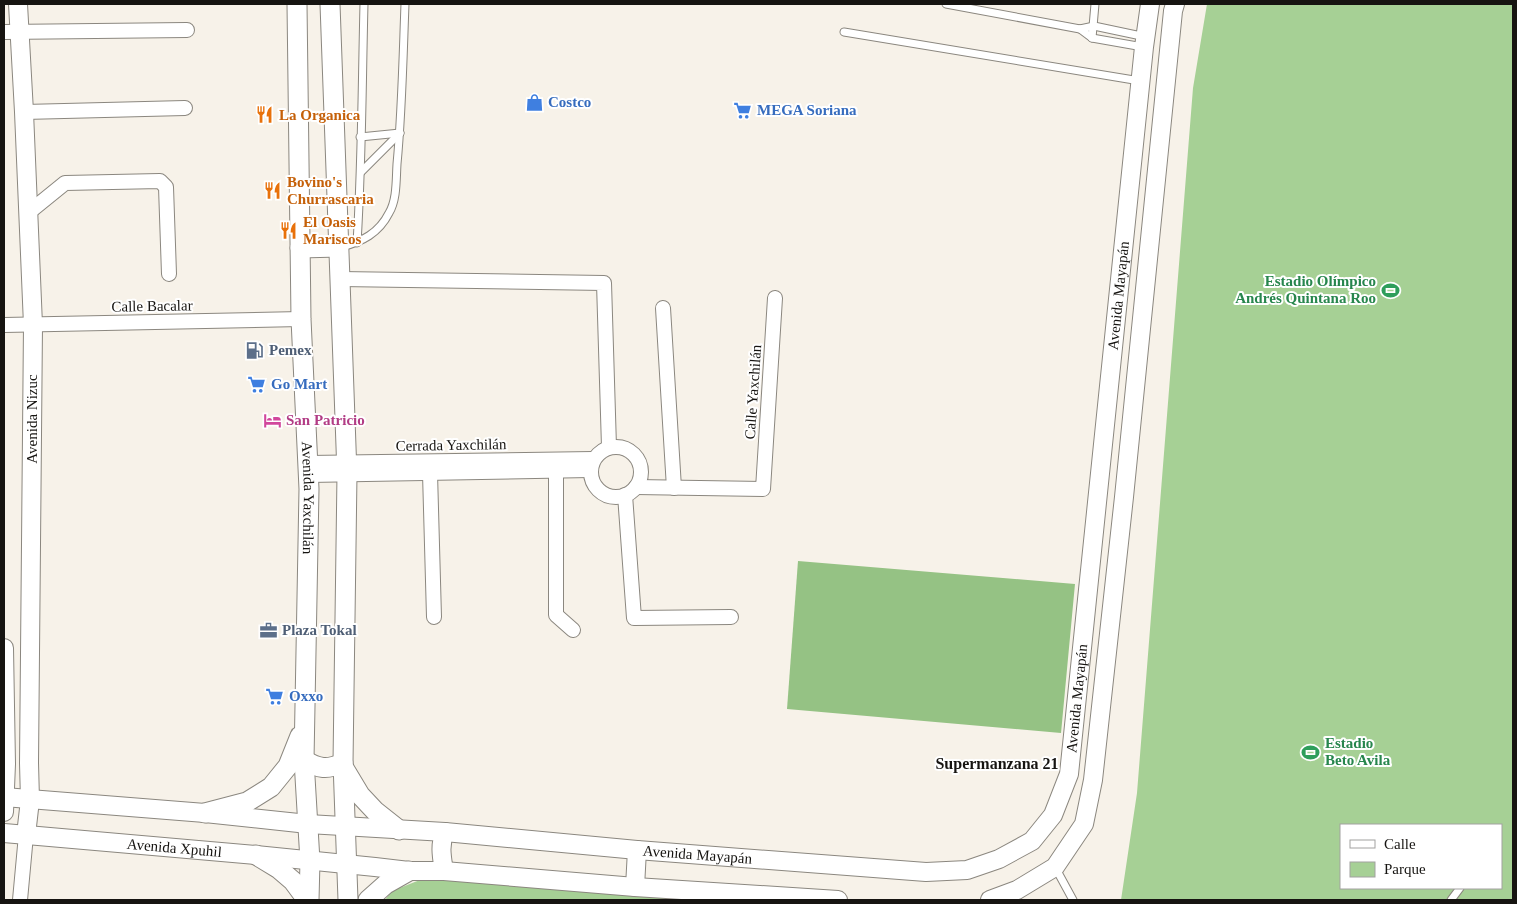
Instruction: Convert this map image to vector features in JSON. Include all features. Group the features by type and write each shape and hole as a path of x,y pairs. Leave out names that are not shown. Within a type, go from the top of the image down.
{"main road":[{"name":"Avenida Yaxchilán","path":"297,4 301,319 308,469 304,760 310,861 308,900"},
{"path":"330,4 348,245 340,279 346,468 343,766 348,900"},
{"path":"300,248 348,245"},
{"path":"205,813 247,802 271,787 288,766 305,726"},
{"path":"304,760 311,765 323,768 343,766"},
{"path":"343,766 360,795 398,830"},
{"path":"256,855 294,881 308,900"},
{"path":"368,900 386,884 409,871"}],"street":[{"name":"Avenida Nizuc","path":"18,4 32,111 28,214 33,325 30,800 26,839"},
{"name":"Avenida Mayapán","path":"346,826 445,832 637,850 926,872 967,870 999,859 1032,841 1053,816 1069,774 1150,4"},
{"name":"Avenida Mayapán","path":"990,900 1019,893 1055,867 1084,824 1093,780 1172,11 1175,4"},
{"path":"21,32 187,30"},
{"path":"32,111 185,108"},
{"path":"28,214 65,183 160,181 166,187 169,274"},
{"path":"340,279 604,283 609,447"},
{"name":"Calle Yaxchilán","path":"674,488 763,489 775,298"},
{"path":"663,308 674,488 630,491 615,497 605,495 597,489 592,480 592,465 600,452 609,447 622,447 633,453 640,463 641,476 630,491 634,618 731,617"},
{"name":"Calle Bacalar","path":"4,325 301,319"},
{"path":"1109,388 1134,390"},
{"name":"Cerrada Yaxchilán","path":"308,469 592,465"},
{"name":"Cerrada Yaxchilán","path":"346,468 430,473 556,470 592,465"},
{"path":"556,470 556,615 573,630"},
{"path":"430,473 434,617"},
{"path":"4,648 6,764 4,802 30,800 346,826"},
{"path":"444,871 441,849 442,838 445,832"},
{"name":"Avenida Xpuhil","path":"4,833 26,839 256,855 346,864"},
{"path":"4,841 26,839 20,900"},
{"path":"635,887 637,850"},
{"path":"346,864 409,871 444,871 635,887 838,900"}],"lane":[{"path":"348,245 361,172 360,137 364,4"},
{"path":"348,245 369,237 380,227 390,213 394,198 400,133 406,4"},
{"path":"946,4 1080,30 1092,38 1145,42"},
{"path":"1092,38 1095,4"},
{"path":"1080,30 1094,26 1145,42"},
{"path":"844,32 1142,81"},
{"path":"360,137 400,133"},
{"path":"361,172 400,133"},
{"path":"1055,867 1072,900"},
{"path":"1451,900 1459,889"}],"green space":[{"path":"1207,4 1513,4 1513,900 1121,900 1137,793 1193,88"},
{"path":"798,561 1075,584 1061,733 787,709"},
{"path":"430,876 722,900 385,900 392,891"}],"place":[{"name":"Costco","path":"534,102"},
{"name":"MEGA Soriana","path":"743,110"},
{"name":"La Organica","path":"265,115"},
{"name":"Bovino's Churrascaria","path":"273,191"},
{"name":"El Oasis Mariscos","path":"289,231"},
{"name":"Estadio Olímpico Andrés Quintana Roo","path":"1390,290"},
{"name":"Pemex","path":"255,350"},
{"name":"Go Mart","path":"257,384"},
{"name":"San Patricio","path":"272,420"},
{"name":"Plaza Tokal","path":"268,630"},
{"name":"Oxxo","path":"275,696"},
{"name":"Estadio Beto Avila","path":"1311,752"}],"district":[{"name":"Supermanzana 21","path":"997,763"}]}
